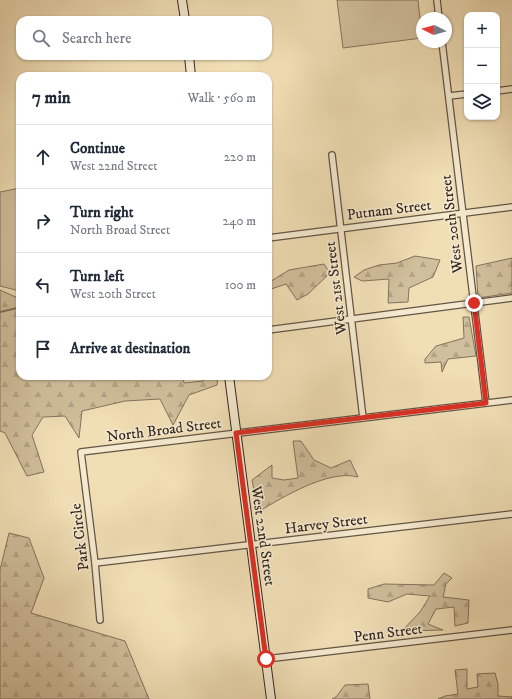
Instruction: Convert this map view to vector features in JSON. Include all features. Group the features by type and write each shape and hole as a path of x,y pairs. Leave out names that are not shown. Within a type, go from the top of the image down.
{"street":[{"path":"182,0 184,16"},
{"path":"437,0 438,12"},
{"name":"West 20th Street","path":"443,48 486,403"},
{"path":"189,60 191,72"},
{"path":"500,90 512,89"},
{"path":"449,96 464,94"},
{"name":"West 21st Street","path":"332,155 363,418"},
{"name":"Putnam Street","path":"272,237 512,207"},
{"path":"272,329 512,298"},
{"name":"West 22nd Street","path":"229,380 271,699"},
{"name":"North Broad Street","path":"81,452 512,400"},
{"name":"Park Circle","path":"81,452 95,563 100,620"},
{"name":"Harvey Street","path":"95,563 250,546 512,514"},
{"name":"Penn Street","path":"266,659 512,630"}],"green space":[{"path":"337,0 418,0 419,12 416,12 416,39 343,48"},
{"path":"16,189 16,290 0,286 0,192"},
{"path":"415,256 440,260 433,277 409,288 408,302 388,303 389,279 362,281 354,277 364,270 379,265 397,263"},
{"path":"512,258 512,293 478,298 476,266"},
{"path":"324,264 330,273 308,294 297,300 286,284 272,289 272,281 289,270"},
{"path":"0,290 16,297 16,380 184,380 184,383 203,380 218,380 217,385 189,395 173,425 160,399 125,401 82,411 79,438 65,416 43,417 32,435 44,472 27,476 5,433 0,431"},
{"path":"463,317 469,317 476,356 448,359 442,372 441,362 425,363 425,359 436,346 464,338"},
{"path":"293,441 301,441 314,460 331,468 350,460 358,477 334,477 320,481 293,492 258,512 252,480 272,465 272,478 284,480 298,478"},
{"path":"9,533 29,538 44,578 31,613 125,641 149,699 0,699 0,570"},
{"path":"444,573 452,578 446,584 443,597 469,600 468,623 455,626 454,607 436,609 428,624 443,630 402,631 420,612 430,596 407,594 388,602 368,598 368,589 384,584 434,585"},
{"path":"467,669 467,689 478,687 477,674 495,673 498,684 498,696 512,697 512,699 438,699 445,696 458,694 455,670"},
{"path":"368,684 370,699 332,699 336,697 345,685"}],"waterway":[{"path":"0,312 16,308"}],"route":[{"path":"266,659 236,433 486,403 474,303"}]}
